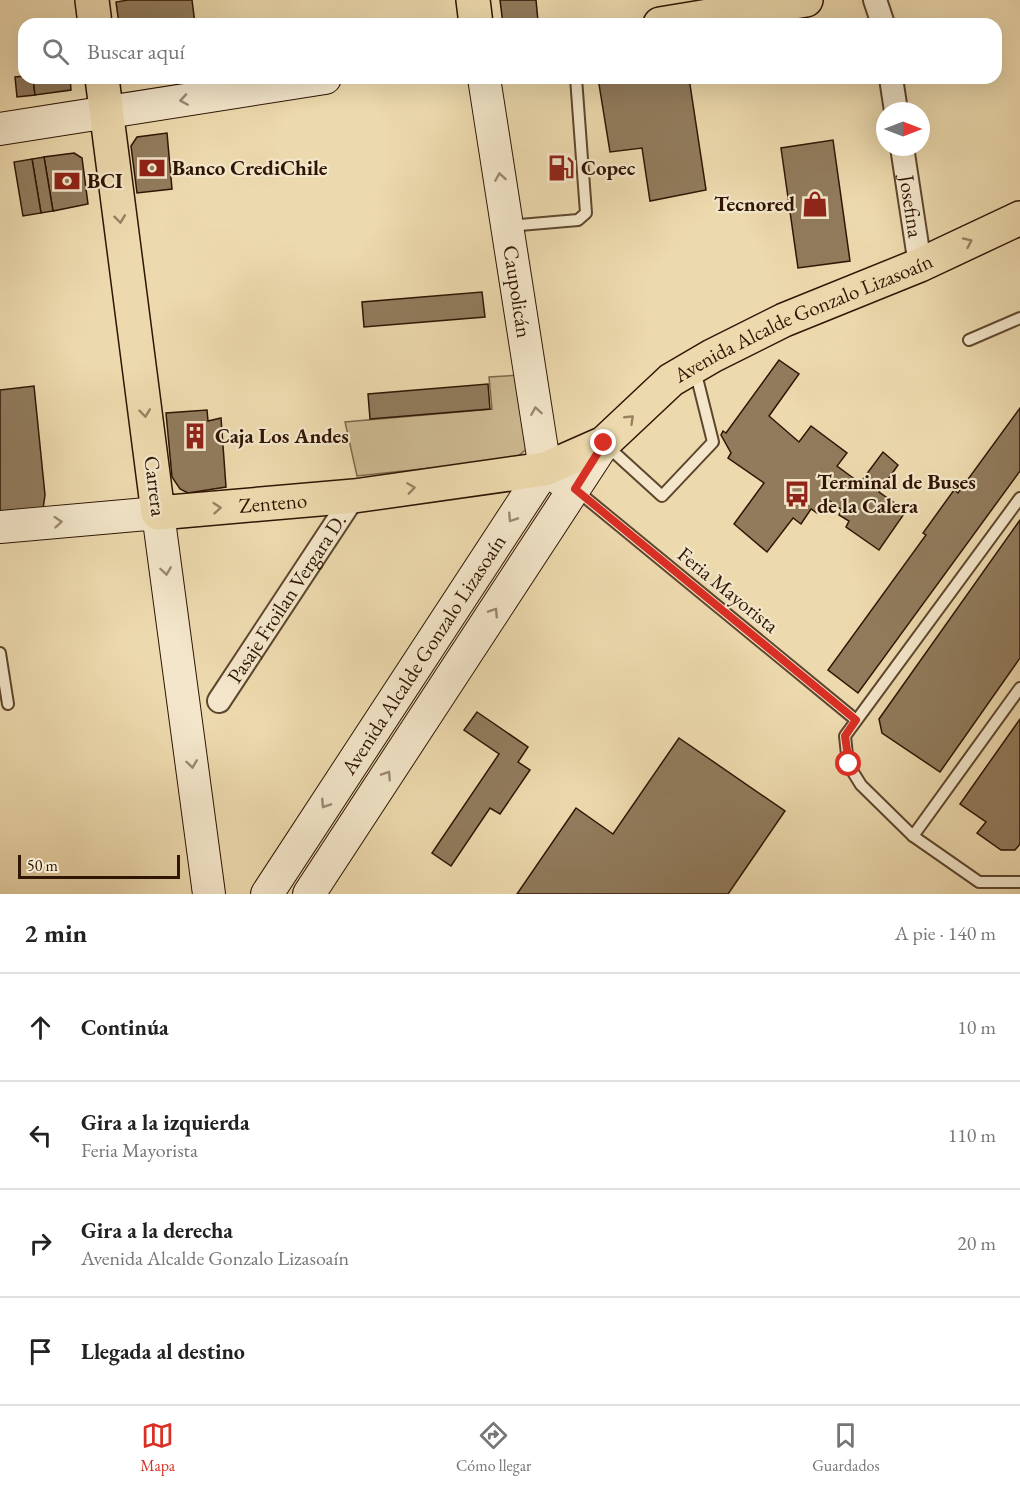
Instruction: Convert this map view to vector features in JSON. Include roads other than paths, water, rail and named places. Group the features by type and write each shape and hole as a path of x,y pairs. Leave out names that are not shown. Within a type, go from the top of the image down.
{"main road":[{"path":"92,0 94,18"},
{"path":"473,0 475,18"},
{"path":"696,18 806,0"},
{"name":"Carrera","path":"103,84 209,894"},
{"path":"0,129 286,84"},
{"name":"Caupolicán","path":"485,84 544,469"},
{"name":"Avenida Alcalde Gonzalo Lizasoaín","path":"309,894 604,443 671,380 694,366 784,320 920,265 1020,218"},
{"name":"Avenida Alcalde Gonzalo Lizasoaín","path":"267,894 544,469 604,443"},
{"path":"544,469 575,489"},
{"name":"Zenteno","path":"0,527 354,496 544,469"}],"street":[{"path":"875,0 881,18"},
{"path":"892,84 895,102"},
{"name":"Josefina","path":"903,156 920,265"},
{"name":"Pasaje Froilan Vergara D.","path":"219,700 354,496"}],"lane":[{"path":"507,227 578,220 586,213 576,84"},
{"path":"969,340 1020,318"},
{"path":"604,443 662,496 713,442 694,366"},
{"name":"Feria Mayorista","path":"575,489 856,720"},
{"path":"1019,879 991,884 979,882 913,836 861,785 849,764 845,736 1020,498"},
{"path":"0,652 8,704"},
{"path":"913,836 1020,688"}],"place":[{"name":"Banco CrediChile","path":"152,168"},
{"name":"Copec","path":"561,168"},
{"name":"BCI","path":"67,181"},
{"name":"Tecnored","path":"815,204"},
{"name":"Caja Los Andes","path":"195,436"},
{"name":"Terminal de Buses de la Calera","path":"797,494"}]}
